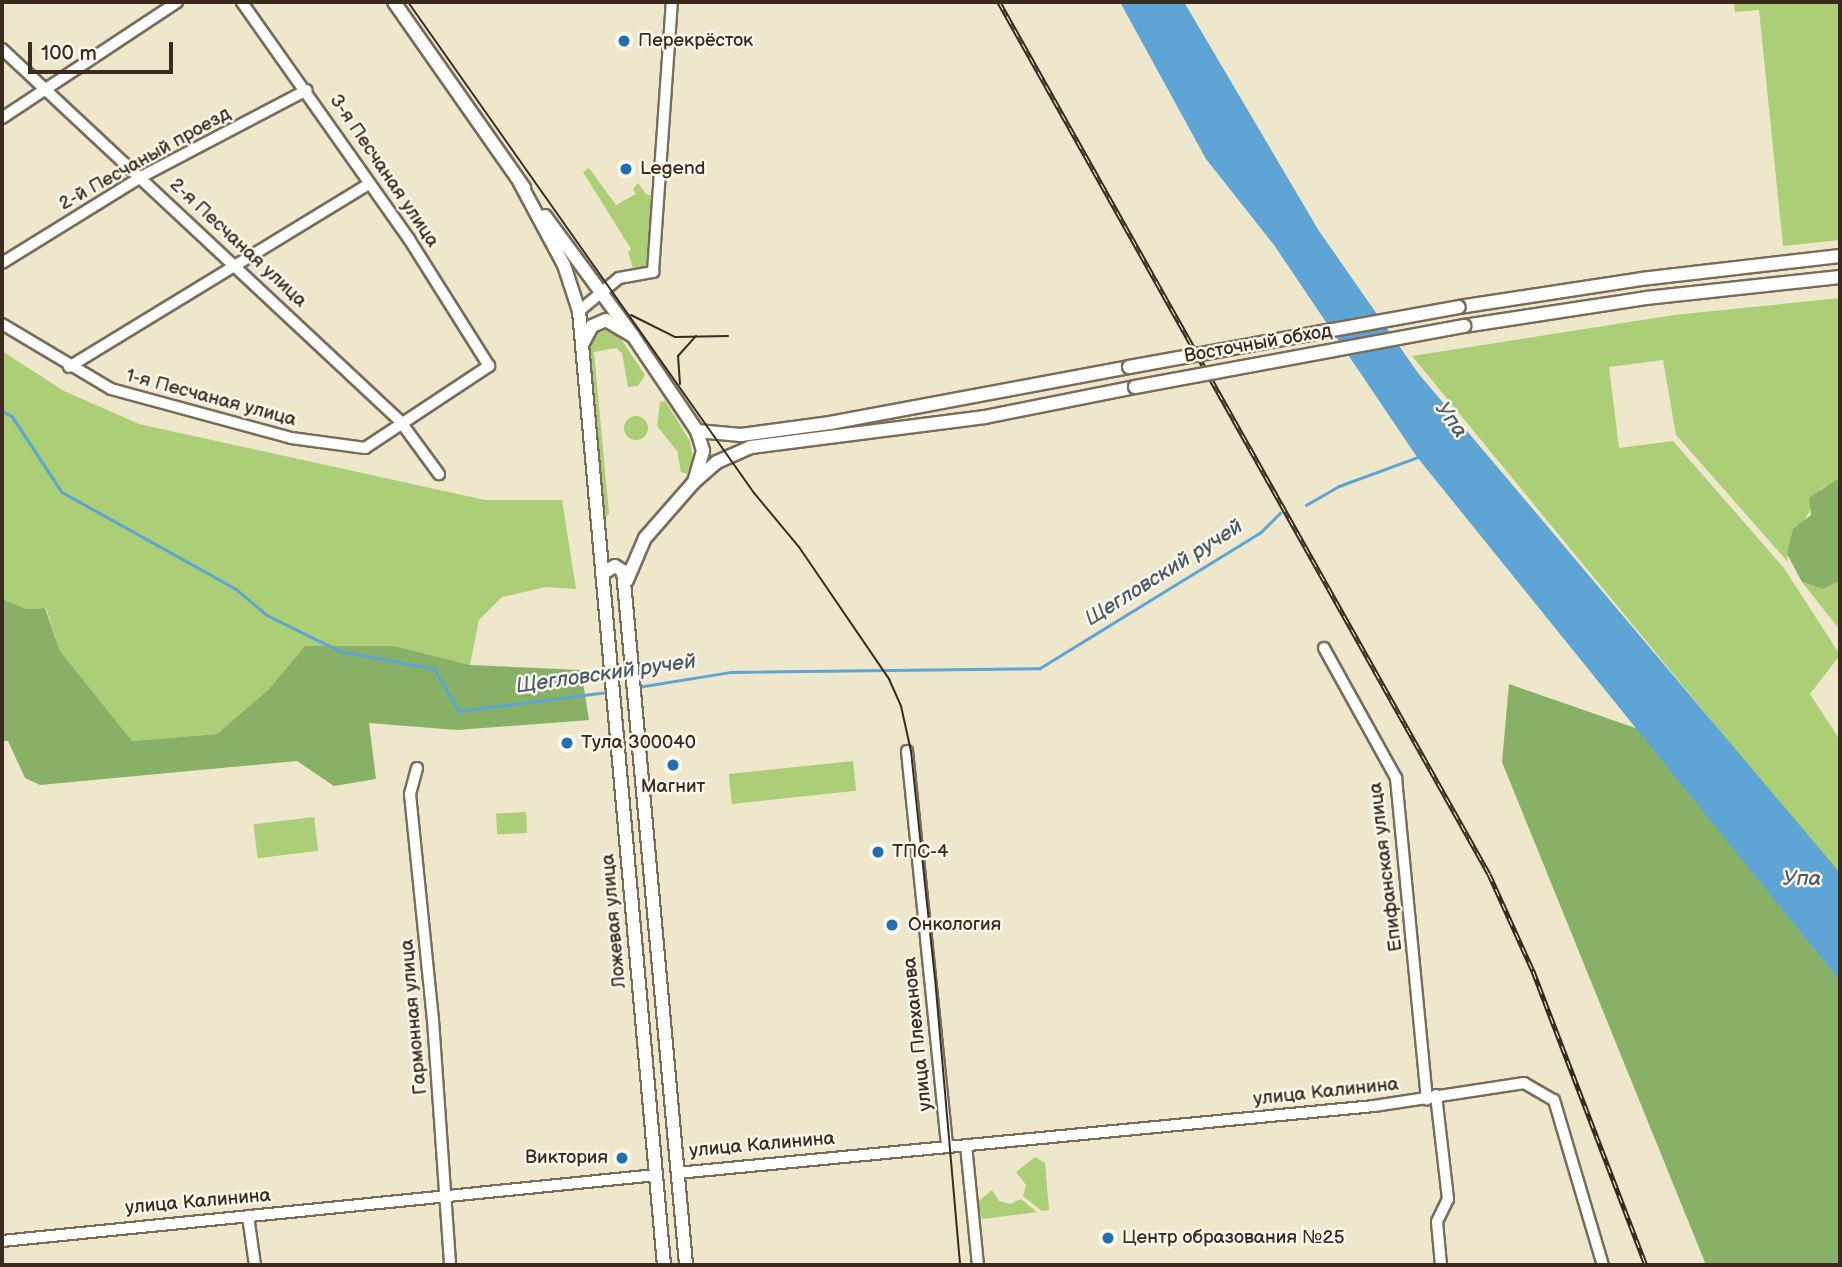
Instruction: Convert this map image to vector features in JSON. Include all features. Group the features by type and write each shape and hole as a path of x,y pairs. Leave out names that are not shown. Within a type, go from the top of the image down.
{"main road":[{"path":"394,2 520,183 634,336 697,431"},
{"name":"Ложевая улица","path":"520,183 564,265 579,312 664,1265"},
{"name":"Восточный обход","path":"697,431 741,435 830,423 1458,307 1641,279 1840,256"},
{"name":"Восточный обход","path":"694,482 717,462 751,447 985,417 1464,326 1646,298 1840,277"},
{"path":"583,343 592,326 606,320 634,336"},
{"name":"Ложевая улица","path":"626,605 635,554 694,482 703,451 697,431"},
{"name":"Ложевая улица","path":"602,574 615,566 623,571 686,1265"},
{"path":"615,730 625,738 637,730"},
{"name":"улица Калинина","path":"656,1175 677,1173"}],"street":[{"path":"2,118 177,2"},
{"name":"3-я Песчаная улица","path":"242,2 307,90 489,366"},
{"path":"579,312 601,290 628,274 653,272 673,2"},
{"name":"2-я Песчаная улица","path":"2,49 238,265 400,421 439,474"},
{"name":"2-й Песчаный проезд","path":"2,263 141,177 307,90"},
{"path":"69,367 369,184"},
{"name":"1-я Песчаная улица","path":"2,324 69,367 111,389 291,438 366,448 400,421 489,366"},
{"name":"Епифанская улица","path":"1324,648 1396,778 1432,1098 1448,1199 1437,1222 1441,1265"},
{"name":"улица Плеханова","path":"907,751 947,1147"},
{"name":"Гармонная улица","path":"417,768 410,794 448,1199 450,1265"},
{"name":"улица Калинина","path":"677,1173 1432,1098 1524,1083 1554,1100 1604,1265"},
{"path":"966,1145 978,1265"},
{"name":"улица Калинина","path":"2,1241 448,1199 656,1175"},
{"path":"248,1216 255,1265"}],"green space":[{"path":"1734,2 1840,2 1840,240 1783,246 1759,10 1735,12"},
{"path":"589,168 616,205 636,194 633,189 638,183 646,194 655,197 648,265 633,268 628,252 631,249 583,172"},
{"path":"1840,298 1840,481 1822,488 1787,553 1788,562 1676,435 1663,360 1609,367 1619,448 1673,441 1784,568 1840,655 1810,694 1840,740 1840,877 1412,356 1674,315"},
{"path":"604,328 617,333 645,375 638,386 628,387 622,353 616,348 594,352 609,513 605,519 587,341"},
{"path":"2,351 64,391 139,424 485,500 562,500 576,589 546,587 502,597 479,620 470,665 395,646 305,646 268,690 217,734 132,741 60,651 46,608 27,609 2,599"},
{"path":"665,401 690,441 693,459 687,474 681,472 677,451 657,426 660,402"},
{"path":"636,416 645,419 648,428 645,437 636,440 627,437 624,428 627,419"},
{"path":"1836,480 1840,481 1840,581 1823,589 1802,582 1787,554 1793,529 1811,515 1809,498"},
{"path":"1840,581 1840,630 1802,582 1823,589"},
{"path":"2,599 27,609 45,608 60,651 132,741 217,734 268,690 305,646 395,646 470,665 581,670 589,720 457,730 369,723 376,779 334,786 297,761 40,785 25,778 8,741 2,741"},
{"path":"1509,684 1641,730 1840,981 1840,1265 1706,1265 1502,762"},
{"path":"853,761 856,791 732,804 729,774"},
{"path":"526,812 527,833 497,835 496,814"},
{"path":"314,817 318,851 258,858 253,824"},
{"path":"1035,1157 1045,1163 1049,1210 1042,1211 1023,1196 1026,1185 1016,1172"},
{"path":"992,1190 999,1201 1010,1204 1021,1199 1037,1212 983,1219 975,1204"}],"water":[{"name":"Упа","path":"1120,2 1184,2 1319,231 1418,373 1840,873 1840,981 1417,457 1274,245 1206,159"}],"waterway":[{"name":"Щегловский ручей","path":"2,411 12,416 62,492 236,589 267,615 340,651 435,669 459,711 607,692"},
{"name":"Щегловский ручей","path":"1306,505 1339,486 1418,457"},
{"name":"Щегловский ручей","path":"638,687 731,672 1040,668 1261,532 1280,513"}],"tram line":[{"path":"408,2 754,493 799,547 889,679 901,706 911,751 935,978 960,1265"},
{"path":"631,315 675,337 728,336"},
{"path":"680,384 678,356 696,336"}],"railway":[{"path":"999,2 1489,874 1533,971 1646,1265"}],"place":[{"name":"Перекрёсток","path":"624,41"},
{"name":"Legend","path":"626,169"},
{"name":"Тула 300040","path":"567,743"},
{"name":"Магнит","path":"673,765"},
{"name":"ТПС-4","path":"878,852"},
{"name":"Онкология","path":"892,925"},
{"name":"Виктория","path":"622,1158"},
{"name":"Центр образования №25","path":"1108,1238"}]}
